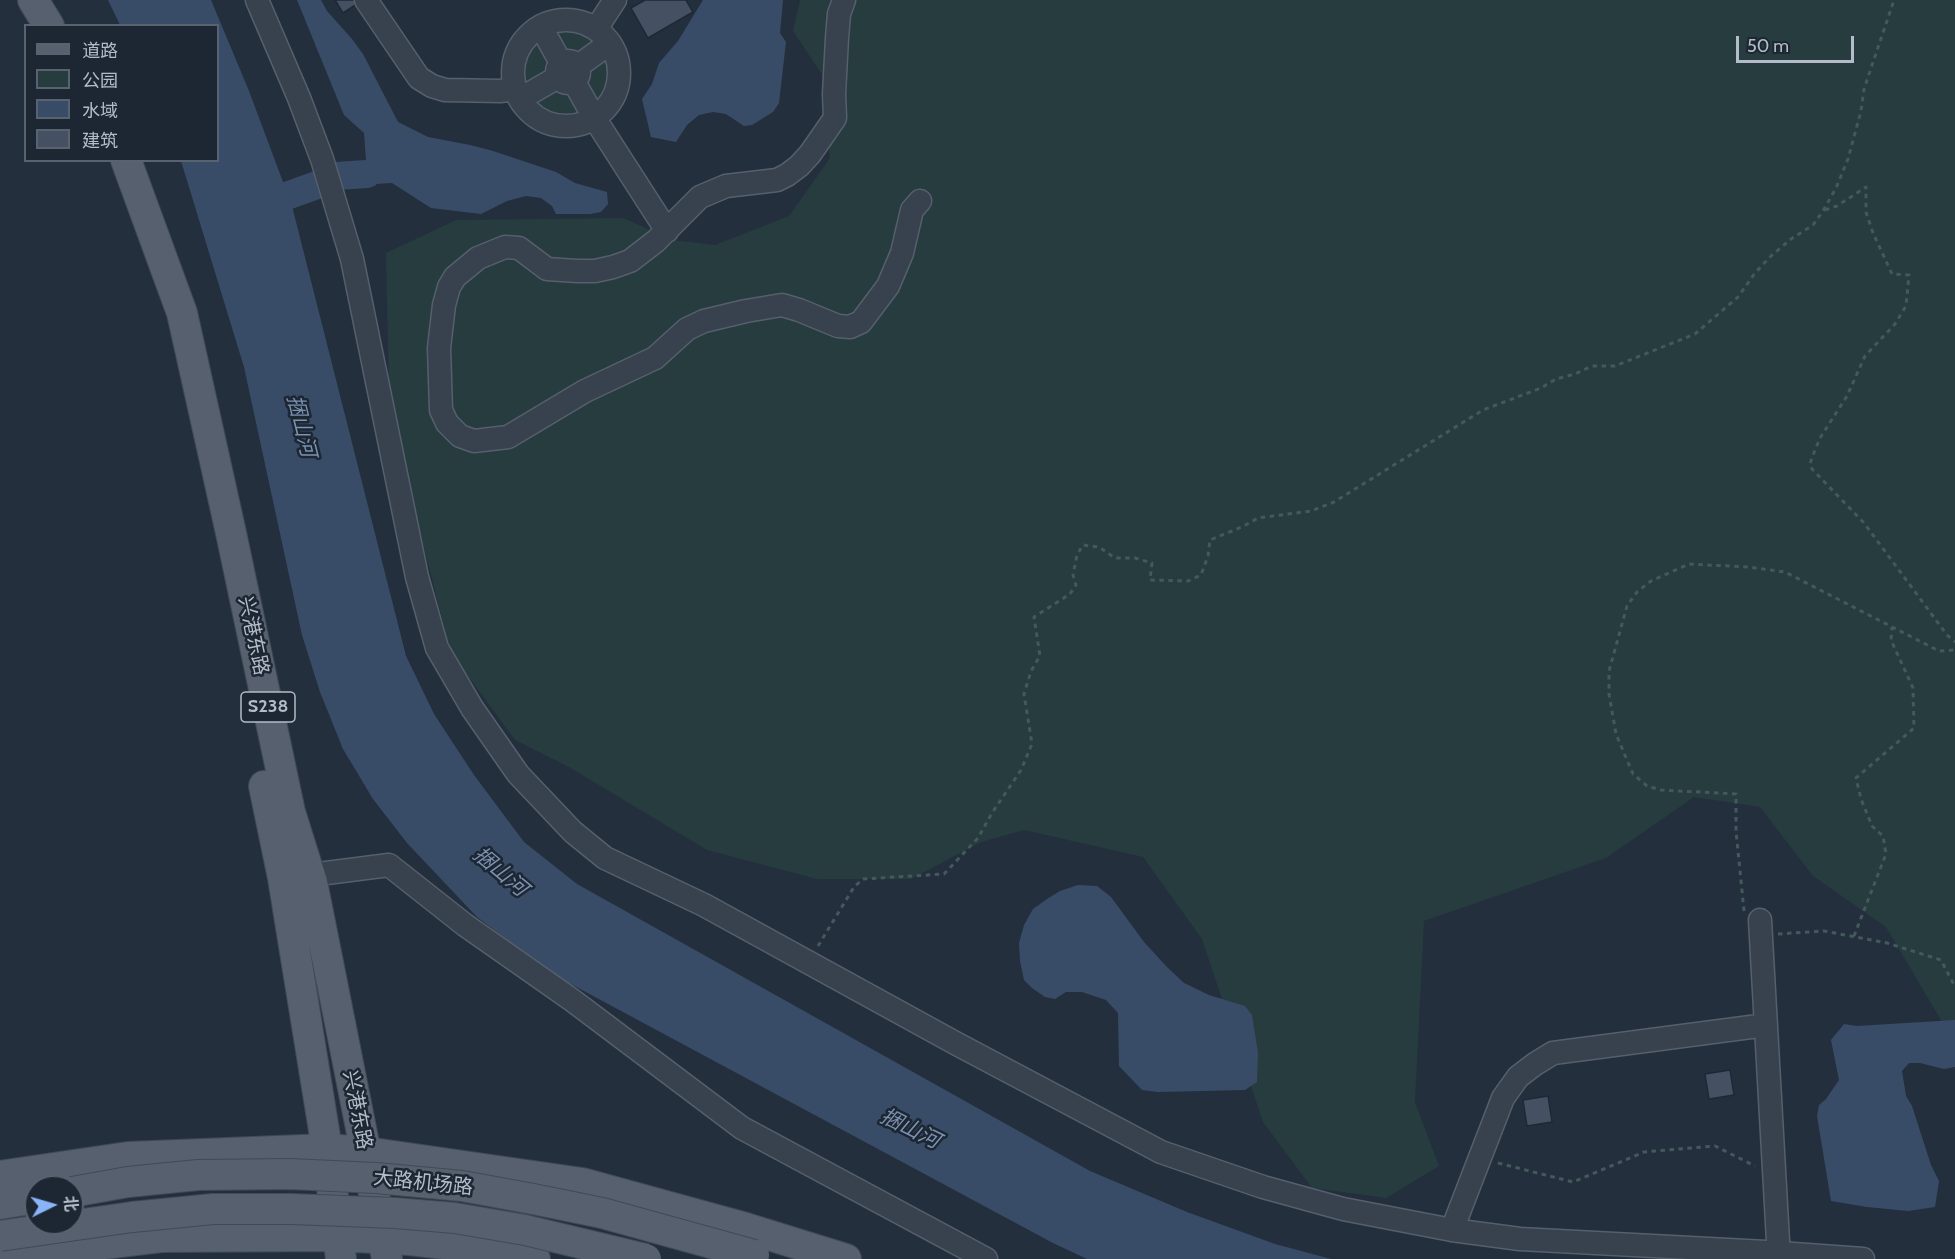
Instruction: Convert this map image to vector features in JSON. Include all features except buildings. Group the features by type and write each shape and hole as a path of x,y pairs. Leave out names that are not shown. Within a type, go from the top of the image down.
{"main road":[{"path":"33,0 48,24"},
{"path":"56,0 67,24"},
{"name":"兴港东路","path":"111,162 163,317 181,379 296,876 366,1152 385,1248"},
{"name":"兴港东路","path":"127,162 182,314 290,812 339,1247"},
{"path":"0,1176 128,1157 327,1149 366,1152 582,1183 746,1228 846,1259"},
{"name":"大路机场路","path":"84,1190 128,1182 198,1175 290,1174 376,1178 462,1186 602,1213 760,1257"},
{"path":"0,1204 24,1200"},
{"name":"大路机场路","path":"0,1236 132,1217 213,1209 292,1209 455,1218 525,1230 646,1259"},
{"path":"0,1257 161,1237 339,1247 479,1248 535,1259"}],"street":[{"path":"257,0 299,98 325,169 352,259 417,577 437,648 472,708 518,774 573,832 604,858 704,905 957,1044 1161,1152 1274,1190 1343,1209 1452,1230 1520,1239 1779,1256 1863,1259"},
{"path":"366,0 419,78 445,90 500,91 518,94 568,72 603,36 615,0"},
{"path":"844,0 839,14 837,38 835,118 823,138 799,166 777,180 744,183 715,190 700,197 667,231 630,261 614,267 595,271 547,269 519,248 505,247 478,258 455,277 449,287 438,348 441,410 447,423 460,436 474,441 508,437 585,391 655,358 687,329 704,321 782,305 838,326 850,327 861,322 888,286 902,253 912,210 920,201"},
{"path":"570,19 588,24 603,36 620,64 620,81 614,98 604,112 595,118 573,127 556,126 539,120 526,109 518,94 513,76 515,58 523,42 541,27 552,21 570,19"},
{"path":"541,27 595,118 667,231"},
{"path":"296,876 389,865 465,925 572,1000 742,1128 986,1259"},
{"path":"1761,928 1779,1256"},
{"path":"1452,1230 1503,1098 1518,1077 1535,1064 1553,1053 1766,1025"}],"path":[{"path":"809,961 854,887 863,879 944,874 978,838 1021,770 1032,744 1024,694 1030,671 1040,656 1034,617 1070,594 1076,585 1073,575 1077,555 1083,545 1099,547 1115,558 1135,558 1152,563 1150,580 1188,581 1201,575 1208,556 1210,540 1258,518 1311,511 1334,502 1483,410 1592,366 1615,366 1695,334 1738,297 1755,273 1771,256 1791,239 1813,225 1823,211 1848,159 1861,111 1864,89 1894,0"},
{"path":"1823,211 1837,206 1866,187 1866,212 1892,274 1909,275 1906,306 1895,324 1865,356 1847,396 1820,438 1810,464 1812,469 1864,523 1955,642"},
{"path":"1955,650 1939,651 1785,572 1737,566 1689,564 1651,580 1636,592 1627,606 1609,671 1609,694 1619,741 1633,774 1647,786 1661,790 1736,794 1736,831 1745,920 1761,928 1824,931 1854,936 1887,943 1941,960 1955,987"},
{"path":"1854,936 1886,854 1883,836 1872,826 1861,799 1856,778 1914,728 1913,688 1892,640 1892,627"},
{"path":"1494,1162 1573,1182 1644,1152 1715,1146 1775,1176"}],"green space":[{"path":"800,0 1955,0 1955,1048 1951,1037 1886,927 1813,876 1760,807 1694,797 1606,858 1424,921 1415,1102 1439,1166 1386,1198 1312,1188 1263,1122 1202,939 1143,857 1024,830 981,842 911,879 817,879 707,850 569,767 515,740 451,653 418,524 389,395 386,253 456,220 623,218 673,240 715,245 789,216 830,158 823,76 793,31"},
{"path":"566,29 583,33 597,42 606,56 610,73 606,90 597,104 583,113 566,117 549,113 535,104 526,90 522,73 526,56 535,42 549,33"}],"water":[{"name":"捆山河","path":"108,0 211,0 249,91 292,206 406,656 434,714 474,775 524,842 577,884 1090,1171 1187,1212 1275,1244 1331,1259 1087,1259 1053,1243 556,976 477,917 407,843 373,799 343,749 320,692 302,635 244,367 181,162 219,162 219,24 120,24"},
{"path":"297,0 321,0 327,11 363,54 398,122 428,137 493,151 556,172 575,183 607,192 608,204 601,212 556,214 552,206 541,198 526,196 507,201 481,214 431,208 392,183 375,184 366,188 359,166 366,160 364,133 344,115"},
{"path":"703,0 783,0 780,33 786,42 779,103 773,112 752,125 744,126 726,114 713,112 699,115 687,125 676,142 651,137 642,99 652,84 659,63 678,41"},
{"path":"1078,885 1097,886 1111,897 1144,942 1184,983 1209,995 1245,1006 1252,1015 1258,1053 1257,1082 1245,1090 1158,1092 1142,1090 1119,1066 1118,1013 1106,1000 1082,992 1066,992 1055,999 1045,997 1024,980 1019,943 1024,925 1033,909 1060,891"},
{"path":"1955,1020 1955,1067 1944,1069 1920,1063 1909,1063 1902,1071 1906,1096 1912,1106 1931,1165 1939,1181 1935,1207 1908,1211 1831,1201 1817,1116 1819,1105 1839,1080 1831,1040 1844,1024 1857,1026"}],"waterway":[{"path":"336,176 367,174"},
{"path":"253,208 317,185"}]}
